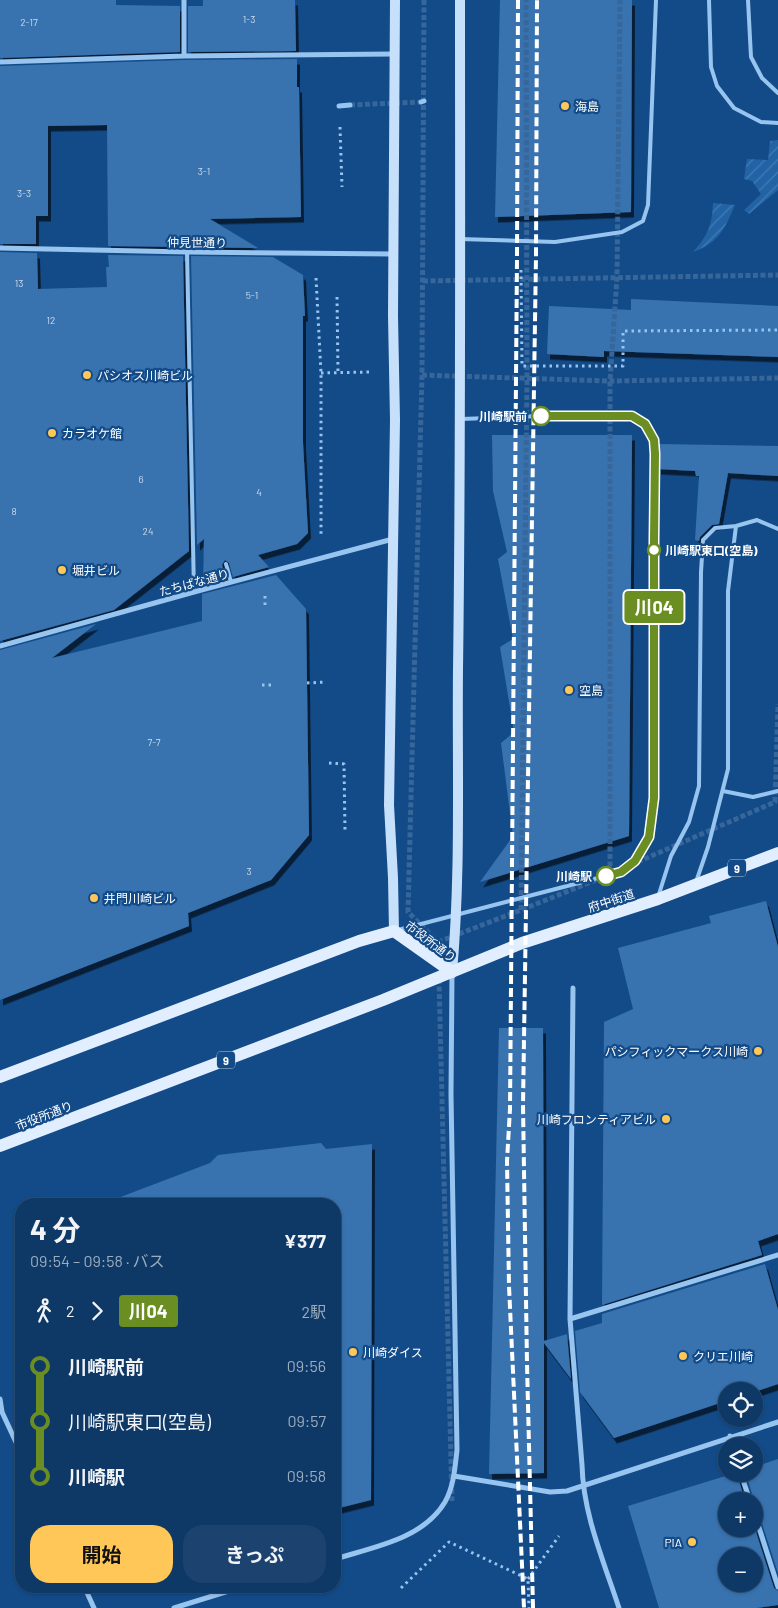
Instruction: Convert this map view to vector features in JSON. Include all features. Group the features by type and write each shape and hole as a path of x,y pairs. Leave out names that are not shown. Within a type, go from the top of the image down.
{"main road":[{"name":"府中街道","path":"452,972 522,942 658,899 778,853"},
{"name":"市役所通り","path":"0,1077 359,941 394,931 452,972"},
{"name":"市役所通り","path":"0,1146 452,972"}],"street":[{"path":"184,0 184,56"},
{"path":"394,931 389,805 394,539 395,0"},
{"path":"341,1557 398,1539 427,1523 445,1502 454,1476 457,1450 451,1094 452,972 457,915 457,735 461,532 460,0"},
{"path":"0,62 184,56 395,54"},
{"path":"339,106 350,105"},
{"name":"仲見世通り","path":"0,248 394,254"},
{"name":"たちばな通り","path":"0,646 394,539"},
{"path":"573,988 570,1319 582,1465 582,1487 619,1608"},
{"path":"570,1319 778,1255"},
{"path":"0,1399 2,1412 15,1440"},
{"path":"454,1476 550,1492 567,1491 730,1436 778,1422"},
{"path":"762,1537 778,1587"},
{"path":"87,1593 94,1608"},
{"path":"174,1608 222,1593"}],"lane":[{"path":"460,240 555,242 622,232 643,222 648,206 656,0"},
{"path":"709,0 711,67 717,86 734,108 761,122 778,123"},
{"path":"748,0 751,57 762,78 778,93"},
{"path":"188,252 194,592"},
{"path":"394,931 621,872 635,861 649,837 654,798 654,440 645,424 632,416 541,416 460,419"},
{"path":"658,899 672,856 689,822 699,786 701,572 704,540 716,528 736,526 757,520 778,529"},
{"path":"696,884 708,847 728,769 728,591 736,526"},
{"path":"226,564 231,582"},
{"path":"722,791 753,797 778,791"}],"path":[{"path":"339,106 342,187"},
{"path":"316,269 321,373 321,544"},
{"path":"521,270 522,366 622,366 622,331 778,330"},
{"path":"316,278 325,278"},
{"path":"337,297 338,374"},
{"path":"321,373 369,373 369,364"},
{"path":"307,683 326,682"},
{"path":"262,685 272,684"},
{"path":"329,763 344,764 345,832"},
{"path":"529,1608 528,1579 559,1536"},
{"path":"401,1588 448,1542 528,1579"}],"shaded area":[{"path":"778,140 778,190 749,214 744,210 761,194 752,181 744,179 747,159 768,160 770,141"},
{"path":"713,203 735,205 720,234 709,244 693,252 708,230 712,218"}],"building":[{"path":"0,0 116,0 116,5 180,6 180,52 0,58"},
{"path":"203,0 295,0 296,51 188,52 188,6 203,6"},
{"name":"海島","path":"500,0 632,0 631,212 495,217"},
{"path":"297,59 301,217 210,219 258,248 108,246 107,125 48,126 48,216 36,216 36,244 0,244 0,66 184,60"},
{"path":"0,252 37,253 38,289 107,287 106,267 109,267 108,255 183,256 189,551 114,610 0,641"},
{"path":"191,256 273,257 303,275 305,316 303,316 303,443 308,533 297,544 258,555 269,567 233,577 229,563 225,560 222,565 226,579 203,585 204,539 197,545"},
{"path":"631,299 778,306 778,357 604,351 604,357 547,354 549,306 631,310"},
{"name":"空島","path":"492,435 632,435 629,836 480,882 513,836 501,743 514,732 500,647 513,639 498,559 507,552 493,491"},
{"path":"658,444 778,446 778,476 728,473 719,524 712,525 700,537 699,541 695,540 699,476 696,476 695,471 658,469"},
{"path":"276,575 306,609 309,835 271,880 188,913 189,926 0,1000 0,650 96,624 52,658 202,621 202,594"},
{"path":"766,901 778,947 778,1234 758,1241 762,1255 602,1305 604,1022 633,1009 618,948 711,923 709,916"},
{"path":"499,1028 543,1028 544,1341 567,1334 571,1379 544,1343 544,1473 489,1474"},
{"name":"川崎ダイス","path":"321,1143 326,1149 372,1144 371,1500 341,1508 341,1198 118,1198 210,1163 218,1155"},
{"name":"クリエ川崎","path":"765,1264 778,1310 778,1384 763,1389 763,1382 718,1382 718,1404 614,1438 580,1392 575,1331 602,1323 602,1314"},
{"path":"778,1459 778,1573 763,1526 763,1492 752,1492 748,1482 763,1482 763,1464"},
{"name":"PIA","path":"718,1478 718,1482 739,1482 742,1492 718,1492 718,1537 758,1537 761,1547 718,1547 718,1592 763,1592 763,1554 774,1588 778,1591 778,1605 756,1608 659,1608 628,1506"}],"tunnel":[{"path":"424,0 422,375 408,912 438,942"},
{"path":"521,910 527,378 526,0"},
{"path":"610,874 610,381 617,277 620,0"},
{"path":"350,105 421,102"},
{"path":"423,281 778,275"},
{"path":"422,375 610,381 778,378"},
{"path":"610,874 775,802 778,704"},
{"path":"438,942 596,880"},
{"path":"438,942 438,960"},
{"path":"439,979 452,1501"}],"railway":[{"path":"518,0 510,1109 507,1161 509,1286 524,1608"},
{"path":"533,1608 523,1105 536,256 537,0"}],"bus line":[{"name":"川04","path":"541,416 632,416 645,424 654,440 654,798 649,837 635,861 621,872 606,876"}],"place":[{"name":"海島","path":"565,106"},
{"name":"パシオス川崎ビル","path":"87,375"},
{"name":"川崎駅前","path":"541,416"},
{"name":"カラオケ館","path":"52,433"},
{"name":"川崎駅東口(空島)","path":"654,550"},
{"name":"堀井ビル","path":"62,570"},
{"name":"空島","path":"569,690"},
{"name":"川崎駅","path":"606,876"},
{"name":"井門川崎ビル","path":"94,898"},
{"name":"パシフィックマークス川崎","path":"758,1051"},
{"name":"川崎フロンティアビル","path":"666,1119"},
{"name":"川崎ダイス","path":"353,1352"},
{"name":"クリエ川崎","path":"683,1356"},
{"name":"PIA","path":"692,1542"}]}
